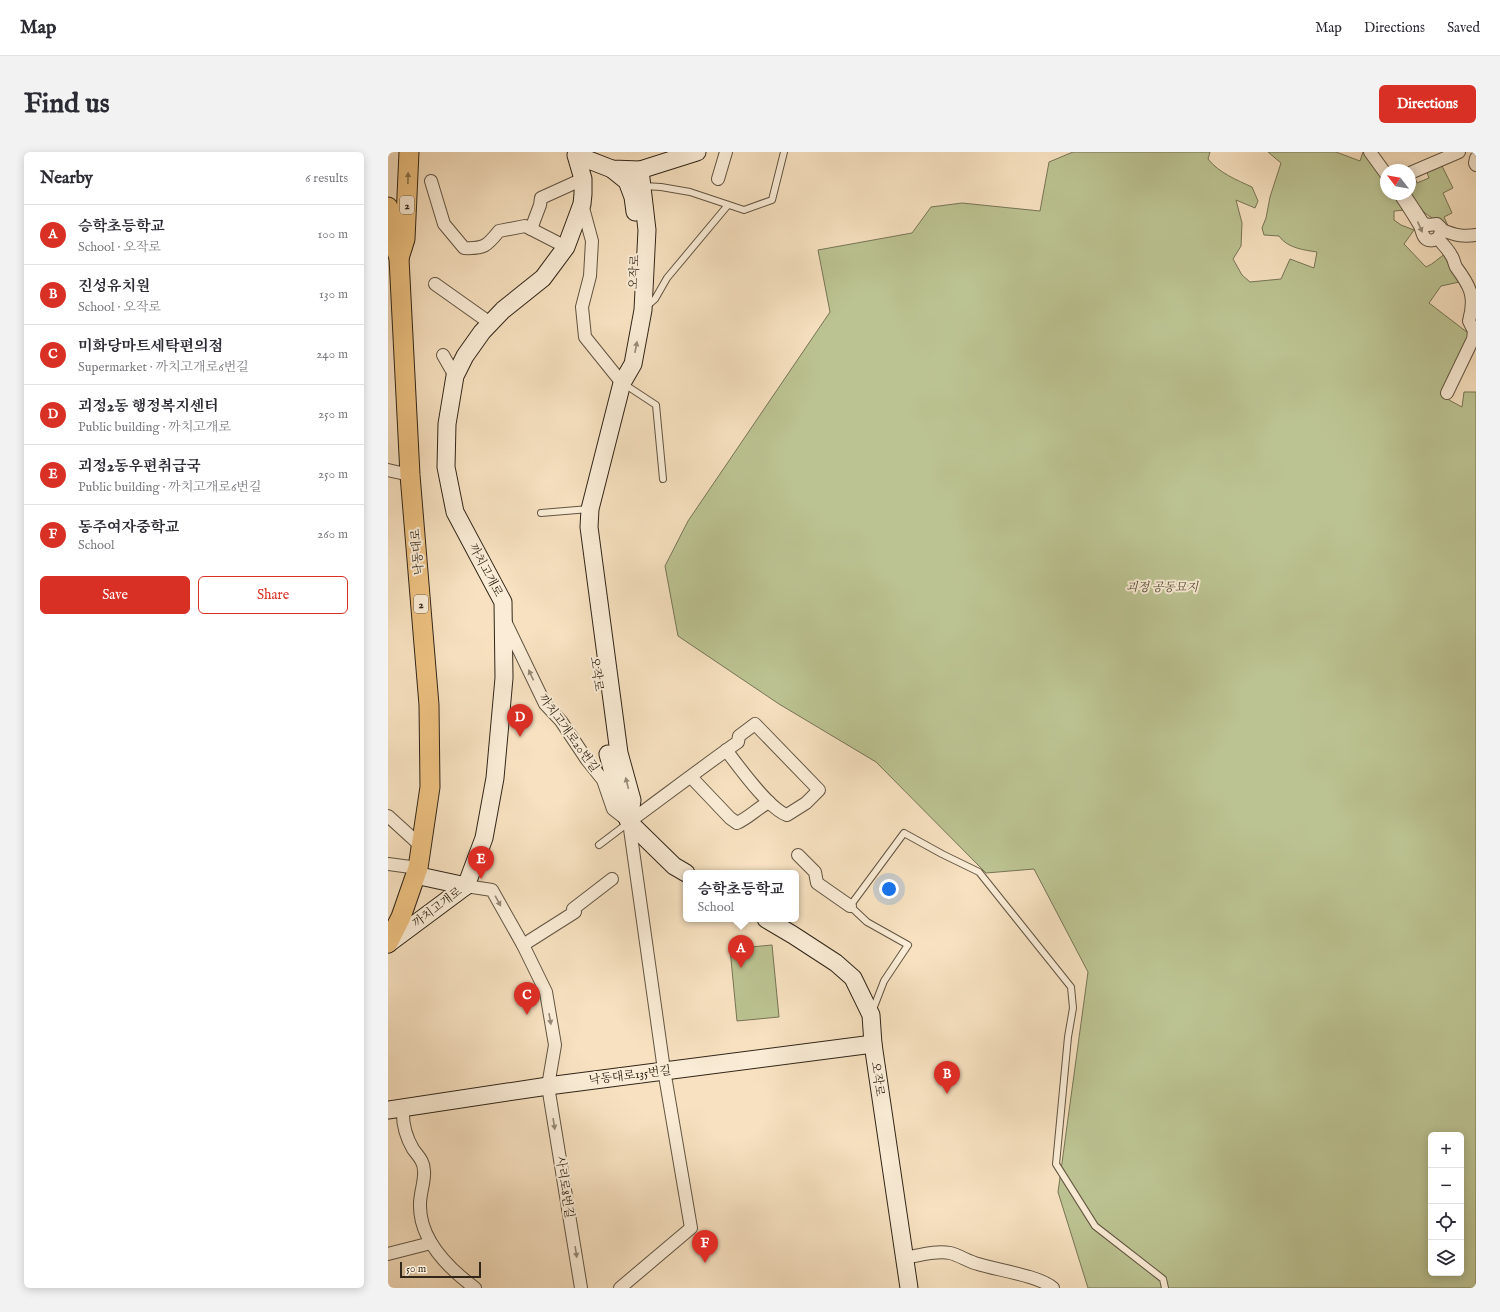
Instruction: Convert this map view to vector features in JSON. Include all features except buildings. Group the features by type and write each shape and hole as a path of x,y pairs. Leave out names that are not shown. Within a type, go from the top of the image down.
{"main road":[{"name":"낙동대로","path":"399,258 405,239 409,152"},
{"name":"낙동대로","path":"388,207 394,243 399,258 410,475 429,705 430,786 416,871 394,916 388,944"}],"street":[{"name":"까치고개로","path":"575,153 612,169 641,178 697,152"},
{"path":"718,179 726,152"},
{"path":"1370,152 1380,166"},
{"path":"1374,152 1383,164"},
{"path":"1416,167 1450,152"},
{"name":"까치고개로","path":"388,944 466,886 484,838 495,778 504,678 503,602 456,512 446,466 447,424 455,376 465,356 482,332 503,310 543,278 566,247 582,204 584,179 575,153"},
{"path":"1416,171 1467,154 1476,165"},
{"name":"오작로","path":"612,169 627,181 633,197 636,229 632,309 621,361 622,383"},
{"name":"오작로","path":"629,822 632,800 620,753 589,527 590,509 622,383 632,364 643,310 647,230 641,178"},
{"path":"531,229 541,198 584,179"},
{"path":"431,181 444,224 464,248 478,249 489,243 499,231 525,226 566,247"},
{"path":"1404,200 1422,228 1426,240 1432,241 1440,234 1466,236 1476,235"},
{"path":"1408,200 1423,223 1428,225 1437,224 1441,228 1440,234 1452,256 1455,265 1472,288 1474,297 1472,313 1469,320 1474,331 1474,339 1447,393"},
{"name":"까치고개로","path":"582,204 592,241 590,276 582,307 585,337 622,383"},
{"path":"435,284 490,324"},
{"path":"443,355 455,376"},
{"path":"388,470 410,475"},
{"name":"까치고개로20번길","path":"504,618 544,704 561,721 587,760 603,780 613,809 629,822"},
{"path":"629,822 707,763 726,750 738,742 739,736 755,724 819,790 806,803 787,815 780,813 768,802 726,750"},
{"path":"691,776 730,818 737,823 768,802"},
{"path":"388,816 421,846"},
{"path":"629,822 674,866 683,871"},
{"path":"620,1288 691,1228 664,1070 629,822"},
{"path":"798,855 815,872 817,883 850,906"},
{"path":"388,864 466,886"},
{"path":"523,945 575,912 573,909 612,879"},
{"name":"사리로8번길","path":"466,886 492,890 523,945 546,992 555,1045 548,1086 581,1288"},
{"name":"오작로","path":"771,922 836,963 854,978 871,1015 873,1044 909,1288"},
{"name":"낙동대로135번길","path":"395,1109 664,1070 873,1044"},
{"path":"395,1109 402,1118 406,1133 414,1150 421,1158 424,1171 420,1202 420,1218 431,1243 438,1255 454,1271 475,1288"},
{"path":"388,1254 431,1243"},
{"path":"904,1258 933,1253 950,1253 978,1264 1046,1283 1053,1288"}],"lane":[{"path":"641,178 661,187 690,192 744,210 772,200 784,152"},
{"path":"643,310 655,299 667,278 728,205"},
{"path":"622,383 656,405 663,479"},
{"path":"541,513 590,509"},
{"path":"599,845 629,822"},
{"path":"871,1015 884,981 908,945 867,922 850,906 904,833 979,872 1071,987 1073,1008 1068,1037 1056,1164 1095,1226 1163,1280 1165,1288"}],"green space":[{"name":"괴정 공동묘지","path":"1073,152 1210,152 1208,159 1212,164 1228,176 1252,187 1258,201 1255,208 1236,200 1242,223 1241,246 1233,259 1242,275 1250,282 1281,279 1290,259 1314,268 1317,252 1291,246 1279,236 1264,235 1262,228 1281,163 1268,152 1336,152 1360,161 1363,152 1365,152 1380,173 1380,200 1399,200 1406,210 1394,211 1394,220 1401,225 1414,230 1404,244 1426,267 1447,253 1464,281 1441,286 1429,303 1472,336 1447,388 1449,400 1462,407 1464,392 1476,392 1476,1288 1088,1288 1058,1192 1088,972 1034,869 986,873 876,762 779,704 678,636 665,566 688,521 830,312 818,250 912,233 931,207 962,203 1040,211 1049,162"},
{"path":"1441,164 1453,188 1443,193 1452,213 1444,217 1449,228 1420,209 1413,200 1416,200 1416,180 1417,183 1429,178 1426,170"},
{"path":"772,945 779,1017 737,1021 730,949"}],"place":[{"name":"괴정2동 행정복지센터","path":"520,737"},
{"name":"괴정2동우편취급국","path":"481,879"},
{"name":"승학초등학교","path":"741,968"},
{"name":"미화당마트세탁편의점","path":"527,1015"},
{"name":"진성유치원","path":"947,1094"},
{"name":"동주여자중학교","path":"705,1263"}]}
